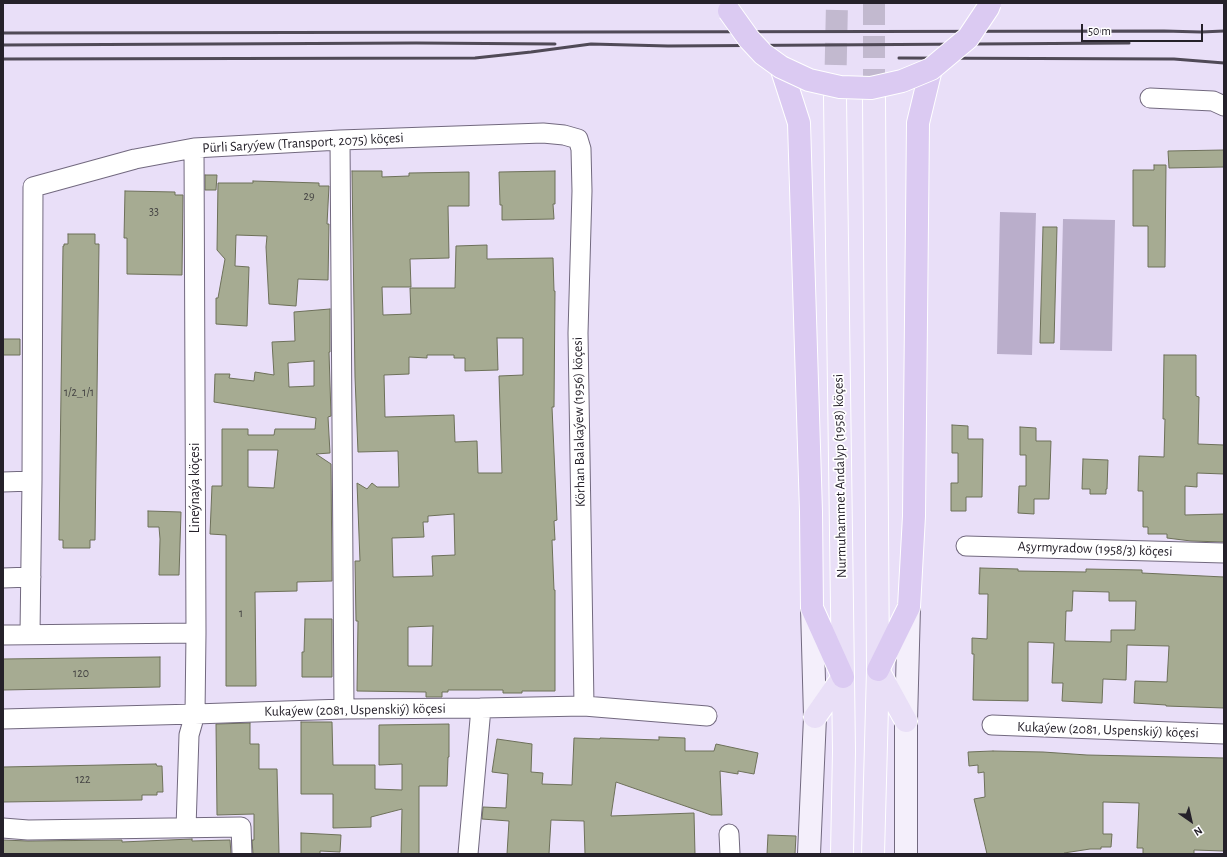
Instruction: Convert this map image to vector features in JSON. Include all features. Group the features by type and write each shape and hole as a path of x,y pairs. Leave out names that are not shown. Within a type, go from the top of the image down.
{"highway":[{"path":"725,3 748,39 763,54 781,67 809,80 817,82 840,87 871,88 902,81 931,69 968,38 990,3"},
{"path":"781,67 799,123 811,512 812,608 843,677"},
{"path":"878,670 909,608 914,516 918,123 931,69"}],"main road":[{"name":"Nurmuhammet Andalyp (1958) köçesi","path":"835,98 844,751 842,854"},
{"path":"873,854 878,670 874,99"},
{"path":"878,670 906,721"},
{"path":"815,717 843,677"}],"street":[{"path":"1150,98 1213,101 1224,106"},
{"name":"Pürli Saryýew (Transport, 2075) köçesi","path":"32,480 33,187 135,159 194,148 340,140 543,133 564,135 578,139"},
{"name":"Körhan Balakaýew (1956) köçesi","path":"578,139 582,149 578,333 584,706"},
{"path":"340,140 344,709"},
{"name":"Lineýnaýa köçesi","path":"186,828 189,735 195,714 196,633 194,148"},
{"path":"3,482 32,480 30,634"},
{"name":"Aşyrmyradow (1958/3) köçesi","path":"966,546 1224,553"},
{"path":"3,578 31,577"},
{"path":"809,854 815,717 812,608"},
{"path":"906,854 906,721 909,608"},
{"path":"3,634 196,633"},
{"name":"Kukaýew (2081, Uspenskiý) köçesi","path":"3,719 344,709 584,706 707,716"},
{"path":"468,854 481,708"},
{"name":"Kukaýew (2081, Uspenskiý) köçesi","path":"992,725 1224,734"},
{"path":"3,828 28,830 241,827 242,854"},
{"path":"729,834 730,854"}],"shaded area":[{"path":"1000,212 1036,213 1032,355 997,354"},
{"path":"1063,219 1115,220 1112,351 1060,350"}],"building":[{"path":"1224,150 1224,167 1169,168 1168,151"},
{"path":"1154,165 1166,165 1165,267 1148,267 1148,226 1133,226 1133,170 1154,170"},
{"path":"352,171 382,171 382,177 409,176 409,173 469,172 469,206 448,206 449,258 410,259 411,287 382,287 383,315 411,314 410,288 455,288 456,246 487,245 487,259 553,258 555,291 554,407 552,407 557,520 554,521 555,540 552,540 555,590 555,691 522,691 522,693 503,693 503,690 448,690 448,692 442,692 442,697 426,697 426,692 357,691 358,621 356,621 355,561 360,561 357,483 367,489 372,483 377,487 399,487 398,451 358,452 355,377","holes":["497,338 523,338 523,375 499,376 502,473 478,473 477,441 455,442 454,415 385,417 384,375 409,374 409,357 427,358 427,355 454,355 454,358 465,358 465,371 498,370","454,514 455,555 432,556 433,576 393,577 392,538 424,537 423,522 428,522 428,516","433,626 432,666 408,666 408,627"]},
{"path":"555,171 555,204 553,204 554,219 502,220 499,172"},
{"path":"205,175 217,175 216,190 205,190"},
{"path":"253,181 319,183 319,186 329,186 327,224 329,224 328,280 298,279 296,306 269,304 266,247 267,236 236,235 235,266 249,267 247,326 216,324 216,298 218,298 225,259 217,250 218,183 253,183"},
{"path":"125,191 175,192 175,195 183,195 182,275 127,274 127,238 124,238"},
{"path":"1043,227 1057,227 1054,343 1040,343"},
{"path":"68,234 95,234 95,244 99,244 95,540 90,540 90,548 63,548 63,540 59,540 63,246 64,244 68,244"},
{"path":"330,309 329,352 331,416 328,417 330,453 316,454 331,464 332,581 297,582 297,591 255,592 256,686 226,686 226,535 210,534 212,486 222,486 222,429 248,429 248,435 274,435 275,429 315,429 316,418 214,402 215,374 230,374 229,378 254,381 255,372 274,375 272,342 295,341 294,312","holes":["314,361 314,386 289,387 288,363","248,450 278,450 274,488 248,487"]},
{"path":"3,339 20,339 20,355 3,355"},
{"path":"1164,355 1196,355 1196,396 1199,397 1198,444 1224,445 1224,474 1197,473 1197,487 1185,486 1185,515 1224,514 1224,542 1191,541 1167,538 1167,534 1148,534 1148,527 1143,527 1143,491 1138,491 1139,456 1164,457"},
{"path":"952,425 968,426 968,439 983,439 982,497 966,497 966,511 951,511 951,483 958,483 958,453 952,453"},
{"path":"1020,427 1036,428 1036,441 1051,441 1049,499 1034,499 1034,514 1018,513 1019,486 1026,486 1026,455 1020,455"},
{"path":"1083,459 1108,460 1106,494 1090,494 1090,489 1082,489"},
{"path":"148,511 181,512 179,575 159,575 159,527 148,527"},
{"path":"980,568 1018,569 1018,571 1086,572 1086,569 1142,570 1142,573 1224,577 1224,708 1166,706 1134,703 1135,681 1167,682 1169,646 1127,645 1126,680 1103,679 1102,703 1062,701 1063,683 1052,683 1054,643 1028,642 1028,701 973,700 974,654 972,654 972,638 987,639 988,594 979,594","holes":["1073,591 1109,592 1109,601 1136,601 1135,630 1111,630 1111,642 1065,641 1066,611 1072,611"]},
{"path":"305,619 332,619 332,677 302,677 302,652 304,652"},
{"path":"160,657 160,687 3,690 3,659"},
{"path":"301,722 332,722 333,765 375,765 375,789 402,790 402,764 379,765 379,725 449,724 447,786 419,786 419,854 401,854 402,809 371,817 371,827 333,828 333,794 301,794"},
{"path":"250,723 250,744 259,744 259,769 277,769 279,854 253,854 252,840 254,840 254,814 217,815 216,724"},
{"path":"659,737 685,738 685,751 714,751 716,744 758,753 754,774 738,771 738,774 720,771 722,815 711,815 616,782 611,816 694,813 695,854 585,854 584,821 551,820 549,854 507,854 509,821 482,819 483,807 506,808 508,774 492,772 497,739 532,744 531,772 543,773 542,784 572,785 574,738 659,740"},
{"path":"993,751 1224,758 1224,851 1194,850 1194,854 1143,854 1143,848 1137,848 1139,803 1103,802 1103,834 1112,834 1111,847 1101,847 1101,849 1090,849 1064,854 987,854 974,799 985,797 984,772 978,773 978,765 969,766 968,752"},
{"path":"156,764 157,766 162,766 163,792 157,792 157,795 142,795 142,800 3,802 3,767"},
{"path":"301,833 341,835 340,852 320,851 320,854 301,854"},
{"path":"768,835 796,836 795,854 767,854"},
{"path":"192,839 192,841 230,840 231,854 3,854 3,840 122,840 122,842"}],"tunnel":[{"path":"835,98 837,3"},
{"path":"874,3 874,99"}],"railway":[{"path":"3,33 1224,31"},
{"path":"3,45 416,43 555,44"},
{"path":"3,59 475,58 591,44 668,46 1129,43"},
{"path":"899,58 1174,59 1224,63"}]}
